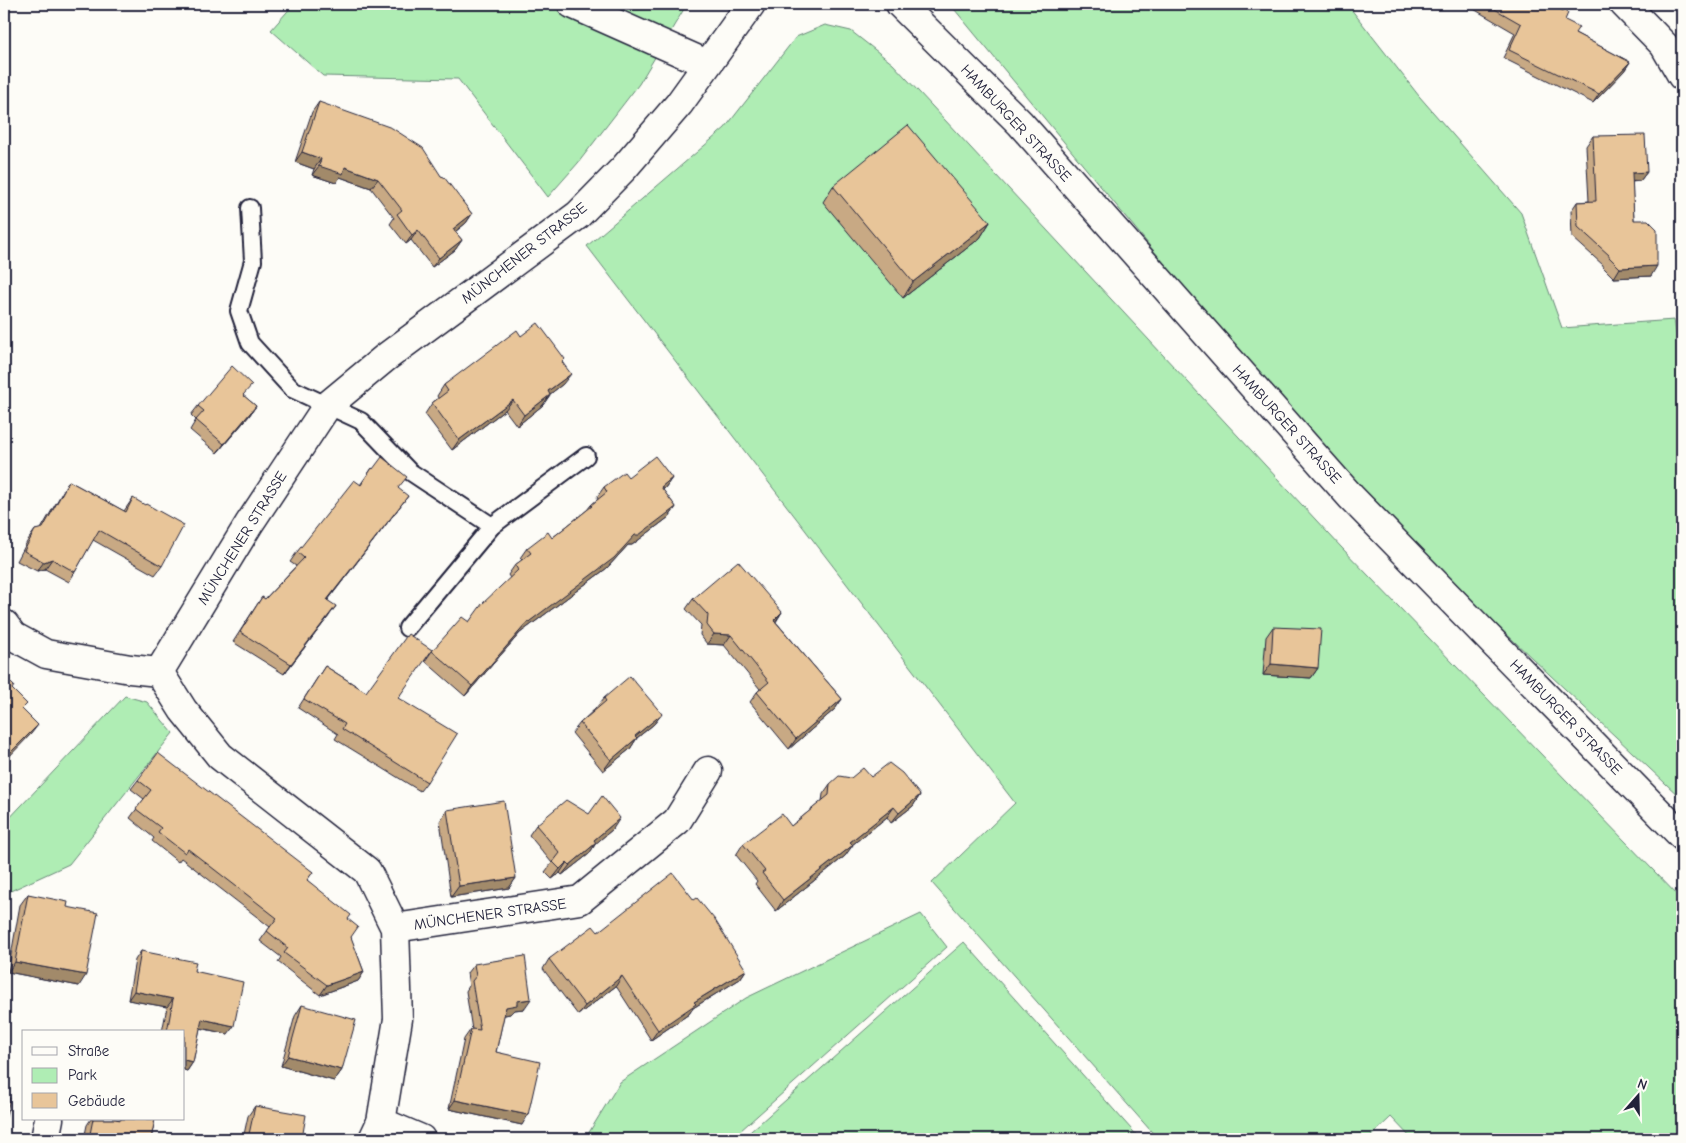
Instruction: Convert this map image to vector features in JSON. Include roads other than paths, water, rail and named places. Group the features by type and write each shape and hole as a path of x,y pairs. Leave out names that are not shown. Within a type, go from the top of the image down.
{"street":[{"path":"572,4 707,64"},
{"name":"MÜNCHENER STRASSE","path":"421,1139 377,1131 398,1019 395,928 368,871 220,756 183,710 159,672 249,524 327,406 385,358 578,215 624,168 679,104 751,4"},
{"name":"HAMBURGER STRASSE","path":"900,4 1020,123 1351,497 1682,836"},
{"path":"1624,4 1664,45 1682,76"},
{"path":"4,624 13,636 46,654 130,669 159,672"},
{"name":"MÜNCHENER STRASSE","path":"395,928 580,900 677,821 708,771"},
{"path":"46,1139 49,1120"}],"lane":[{"path":"250,208 253,261 239,312 250,344 292,390 361,421 409,471 492,526"},
{"path":"407,628 492,526 586,456"}]}
